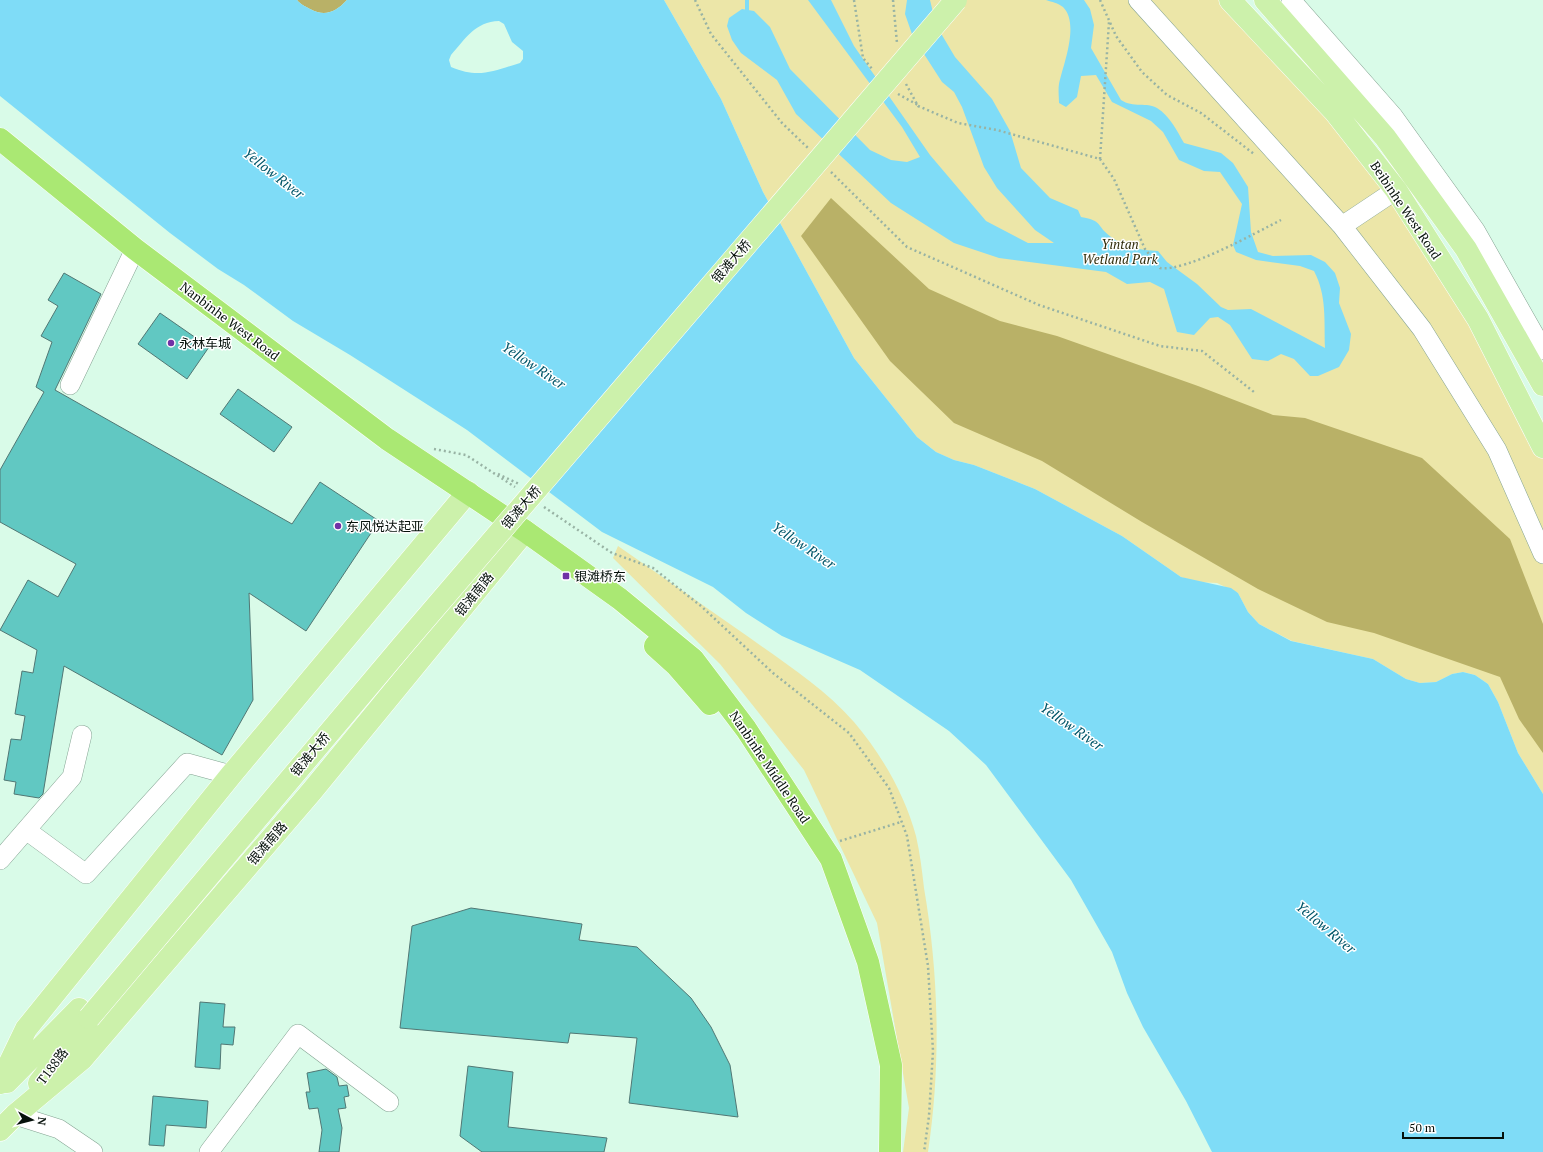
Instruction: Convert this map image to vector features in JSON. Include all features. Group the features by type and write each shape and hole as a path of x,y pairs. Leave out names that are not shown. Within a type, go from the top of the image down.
{"highway":[{"name":"Nanbinhe West Road","path":"0,139 133,253"},
{"name":"Nanbinhe West Road","path":"0,154 464,497"},
{"name":"Nanbinhe Middle Road","path":"464,497 620,599 693,659 746,729 824,846 831,859 868,962 891,1065 890,1152"},
{"name":"Nanbinhe Middle Road","path":"522,535 612,608 676,665 737,735 818,864 857,966 878,1063 877,1152"}],"main road":[{"name":"银滩大桥","path":"84,1013 522,485 939,0"},
{"name":"银滩大桥","path":"84,1013 956,0"},
{"name":"Beibinhe West Road","path":"1230,0 1335,112 1396,190 1478,319 1543,447"},
{"name":"Beibinhe West Road","path":"1265,0 1386,137 1466,249 1541,376"},
{"path":"0,1083 26,1029 231,775 464,497"},
{"name":"银滩南路","path":"0,1130 15,1115 82,1059 312,791 522,535"},
{"name":"T188路","path":"0,1089 84,1013"},
{"name":"T188路","path":"15,1115 84,1013"}],"street":[{"path":"1138,0 1342,226 1422,329 1497,450 1543,554"},
{"path":"1291,0 1397,122 1475,230 1543,350"},
{"path":"1342,226 1396,190"},
{"path":"70,385 133,253"},
{"path":"0,860 72,777 82,735"},
{"path":"26,830 86,874 187,763 231,775"},
{"path":"209,1152 298,1034 389,1102"},
{"path":"15,1115 59,1129 93,1152"}],"path":[{"path":"695,0 711,34 782,123 809,150"},
{"path":"854,0 863,58 876,73"},
{"path":"893,0 898,51"},
{"path":"1100,0 1116,36 1142,72 1168,95 1201,113 1256,155"},
{"path":"1100,159 1109,20"},
{"path":"904,79 918,106"},
{"path":"894,92 918,106 958,123 997,130 1100,159 1114,179 1145,249 1160,268 1168,270 1211,255 1281,220"},
{"path":"831,171 907,247 1039,305 1160,346 1202,351 1254,392"},
{"path":"490,471 522,485"},
{"path":"824,846 901,822"}],"green space":[{"name":"Yintan Wetland Park","path":"664,0 1230,0 1396,190 1543,447 1543,794 1518,753 1498,702 1488,684 1475,675 1463,672 1452,674 1436,682 1420,683 1406,679 1373,659 1292,641 1259,624 1248,612 1238,593 1217,583 1197,582 1181,577 1122,536 1035,489 974,465 954,460 936,452 917,437 854,358 763,192 721,99"},
{"path":"618,546 734,626 791,667 830,698 854,722 874,748 899,791 906,806 916,836 921,862 933,954 936,1053 935,1086 928,1152 903,1152 909,1108 877,923 804,770 720,664 613,558"}],"shaded area":[{"path":"297,0 347,0 339,8 330,12 321,13 310,9"},
{"path":"831,198 929,289 1000,321 1057,336 1198,386 1273,415 1305,418 1422,458 1510,539 1543,624 1543,753 1519,719 1500,677 1374,633 1327,622 1258,589 1142,522 1042,461 954,423 890,361 801,236"}],"water":[{"name":"Yellow River","path":"0,0 297,0 310,9 325,13 339,8 347,0 664,0 721,99 763,192 854,358 917,437 936,452 954,460 974,465 1035,489 1122,536 1181,577 1231,588 1238,593 1248,612 1259,624 1291,641 1373,659 1406,679 1420,683 1436,682 1452,674 1463,672 1475,675 1488,684 1498,702 1518,753 1543,794 1543,1152 1212,1152 1186,1101 1143,1027 1127,993 1112,952 1071,880 986,765 949,731 860,670 782,636 746,613 713,587 602,532 467,430 350,355 293,321 244,285 218,269 170,233 0,96","holes":["499,21 504,24 512,42 523,51 523,59 520,63 494,71 478,73 470,73 451,67 449,60 451,55 472,32 483,24"]},
{"path":"808,0 831,0 854,46 930,155 986,221 1028,243 1054,243 1035,230 997,188 984,167 962,107 954,92 942,82 913,37 905,14 907,0 930,0 936,25 955,57 992,99 1010,131 1021,168 1050,198 1078,210 1081,217 1093,220 1099,224 1106,233 1122,244 1139,249 1158,251 1167,262 1197,284 1221,307 1228,310 1251,309 1325,348 1325,318 1323,299 1314,271 1300,266 1256,260 1236,252 1233,245 1242,204 1220,172 1204,171 1179,160 1163,132 1151,121 1112,102 1096,75 1081,76 1077,97 1066,107 1059,103 1059,84 1067,56 1070,24 1068,14 1063,7 1046,0 1084,0 1090,9 1094,25 1091,48 1121,100 1130,104 1149,105 1157,108 1169,119 1184,143 1221,153 1233,163 1248,187 1251,232 1258,252 1273,256 1311,255 1325,262 1335,273 1340,288 1339,303 1351,334 1349,350 1339,367 1318,376 1310,376 1294,359 1281,354 1268,361 1252,359 1230,325 1218,317 1210,318 1194,335 1177,332 1164,289 1150,282 1127,284 1106,272 999,258 954,243 891,203 796,114 777,80 741,53 732,40 727,26 729,18 742,9 754,11 770,27 790,69 870,150 891,160 907,162 920,157 902,127"}],"building":[{"path":"64,273 101,294 55,390 292,524 320,482 379,521 306,631 249,593 253,700 222,755 64,666 43,794 39,798 14,794 16,782 4,780 11,739 21,740 25,716 15,714 22,671 33,673 37,650 0,630 28,580 58,597 76,564 0,522 0,470 44,392 36,387 52,342 41,336 58,306 48,300"},
{"path":"160,313 209,347 187,379 138,344"},
{"path":"238,389 292,427 274,452 220,414"},
{"path":"471,908 582,924 579,940 637,947 691,998 711,1027 730,1065 738,1117 629,1103 637,1038 570,1033 568,1043 400,1028 412,926"},
{"path":"200,1002 225,1004 223,1027 235,1027 233,1045 221,1044 220,1069 195,1067"},
{"path":"468,1066 513,1072 508,1127 607,1138 604,1152 482,1152 460,1136"},
{"path":"326,1069 337,1077 339,1086 347,1085 349,1096 344,1097 346,1108 338,1109 342,1128 339,1152 319,1152 322,1130 318,1108 309,1109 306,1092 310,1092 307,1073"},
{"path":"153,1096 208,1101 206,1128 166,1125 164,1146 149,1145"}],"waterway":[{"path":"747,0 747,10"}],"place":[{"name":"永林车城","path":"171,343"},
{"name":"东风悦达起亚","path":"338,526"},
{"name":"银滩桥东","path":"566,576"}]}
